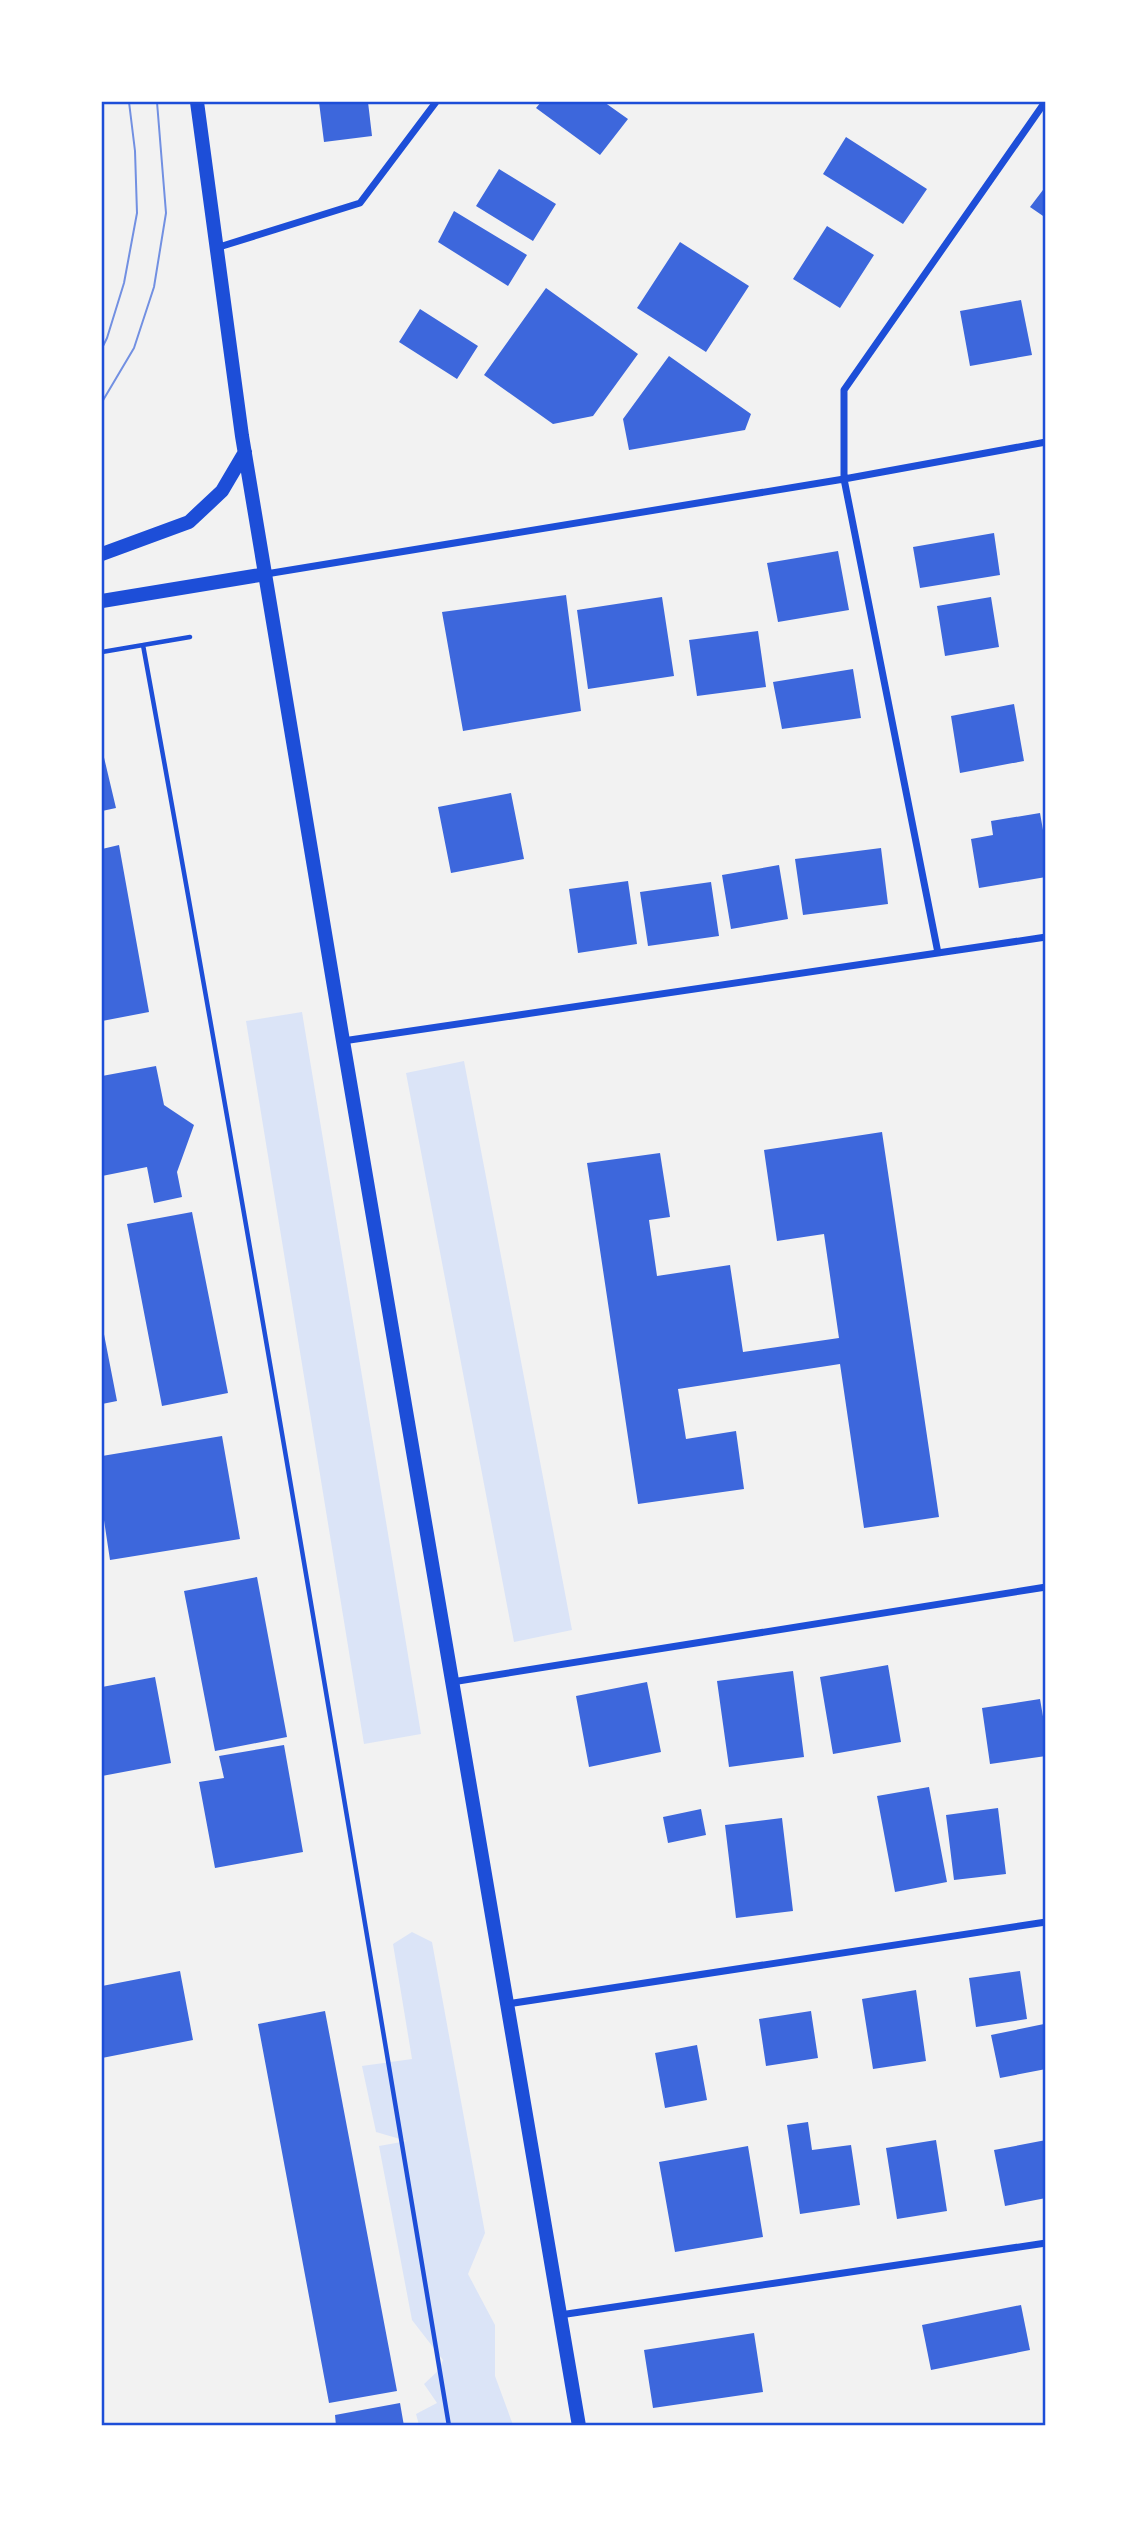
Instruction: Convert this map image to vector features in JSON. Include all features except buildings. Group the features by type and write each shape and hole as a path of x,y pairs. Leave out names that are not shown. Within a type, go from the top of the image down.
{"main road":[{"path":"197,102 245,452 579,2426"},
{"path":"102,554 189,522 222,491 245,452"},
{"path":"102,601 266,574"}],"street":[{"path":"216,248 360,203 436,102"},
{"path":"938,953 844,479 844,390 1045,102"},
{"path":"266,574 844,479 1045,442"},
{"path":"343,1041 1045,937"},
{"path":"452,1682 1045,1587"},
{"path":"507,2004 1045,1922"},
{"path":"560,2315 1045,2243"}],"path":[{"path":"102,652 190,638"},
{"path":"143,645 317,1632 449,2426"}],"shaded area":[{"path":"302,1012 421,1734 364,1744 246,1021"},
{"path":"464,1061 572,1630 514,1642 406,1073"},
{"path":"412,1932 432,1942 485,2233 468,2274 495,2325 495,2376 513,2425 419,2425 416,2414 437,2403 424,2384 439,2370 443,2360 412,2320 379,2146 407,2141 376,2132 362,2066 412,2059 393,1944"}],"tram line":[{"path":"102,348 124,283 137,213 135,151 129,102"},
{"path":"102,402 134,348 154,287 166,213 157,102"}]}
